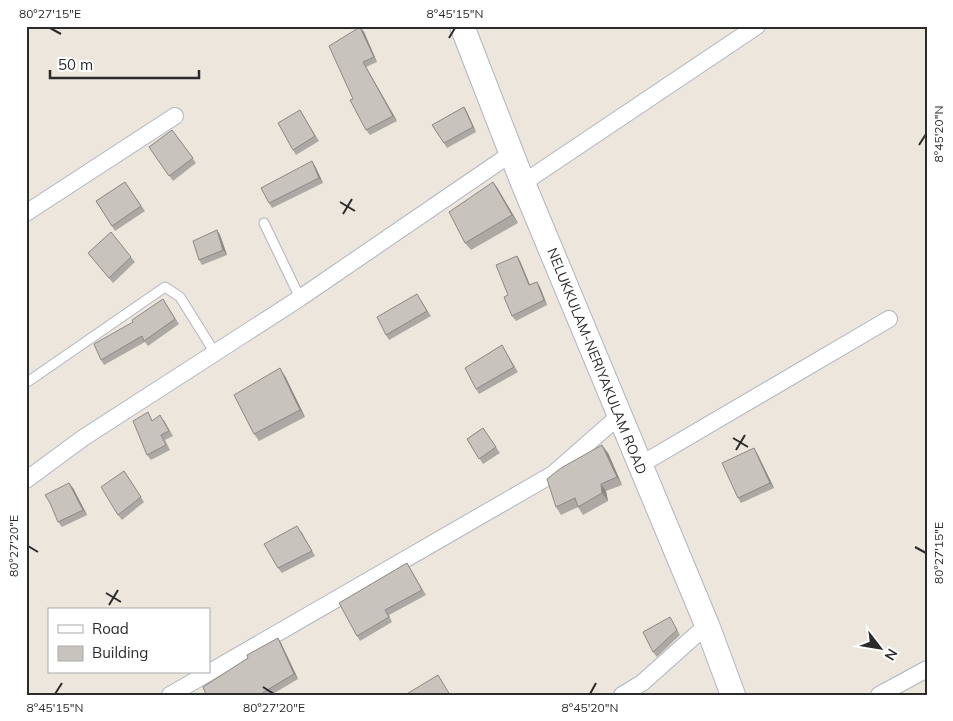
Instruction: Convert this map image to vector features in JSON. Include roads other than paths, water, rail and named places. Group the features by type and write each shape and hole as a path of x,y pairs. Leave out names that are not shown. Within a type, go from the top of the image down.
{"main road":[{"name":"NELUKKULAM-NERIYAKULAM ROAD","path":"462,26 619,416 707,625 733,695"}],"street":[{"path":"524,183 757,26"},
{"path":"26,213 175,116"},
{"path":"26,480 83,438 300,298 512,153"},
{"path":"640,464 889,319"},
{"path":"210,672 553,474 619,416"},
{"path":"622,695 642,684 707,625"},
{"path":"879,695 927,669"},
{"path":"170,695 206,674"}],"lane":[{"path":"264,222 300,298"},
{"path":"26,383 165,287 180,297 215,353"}]}
